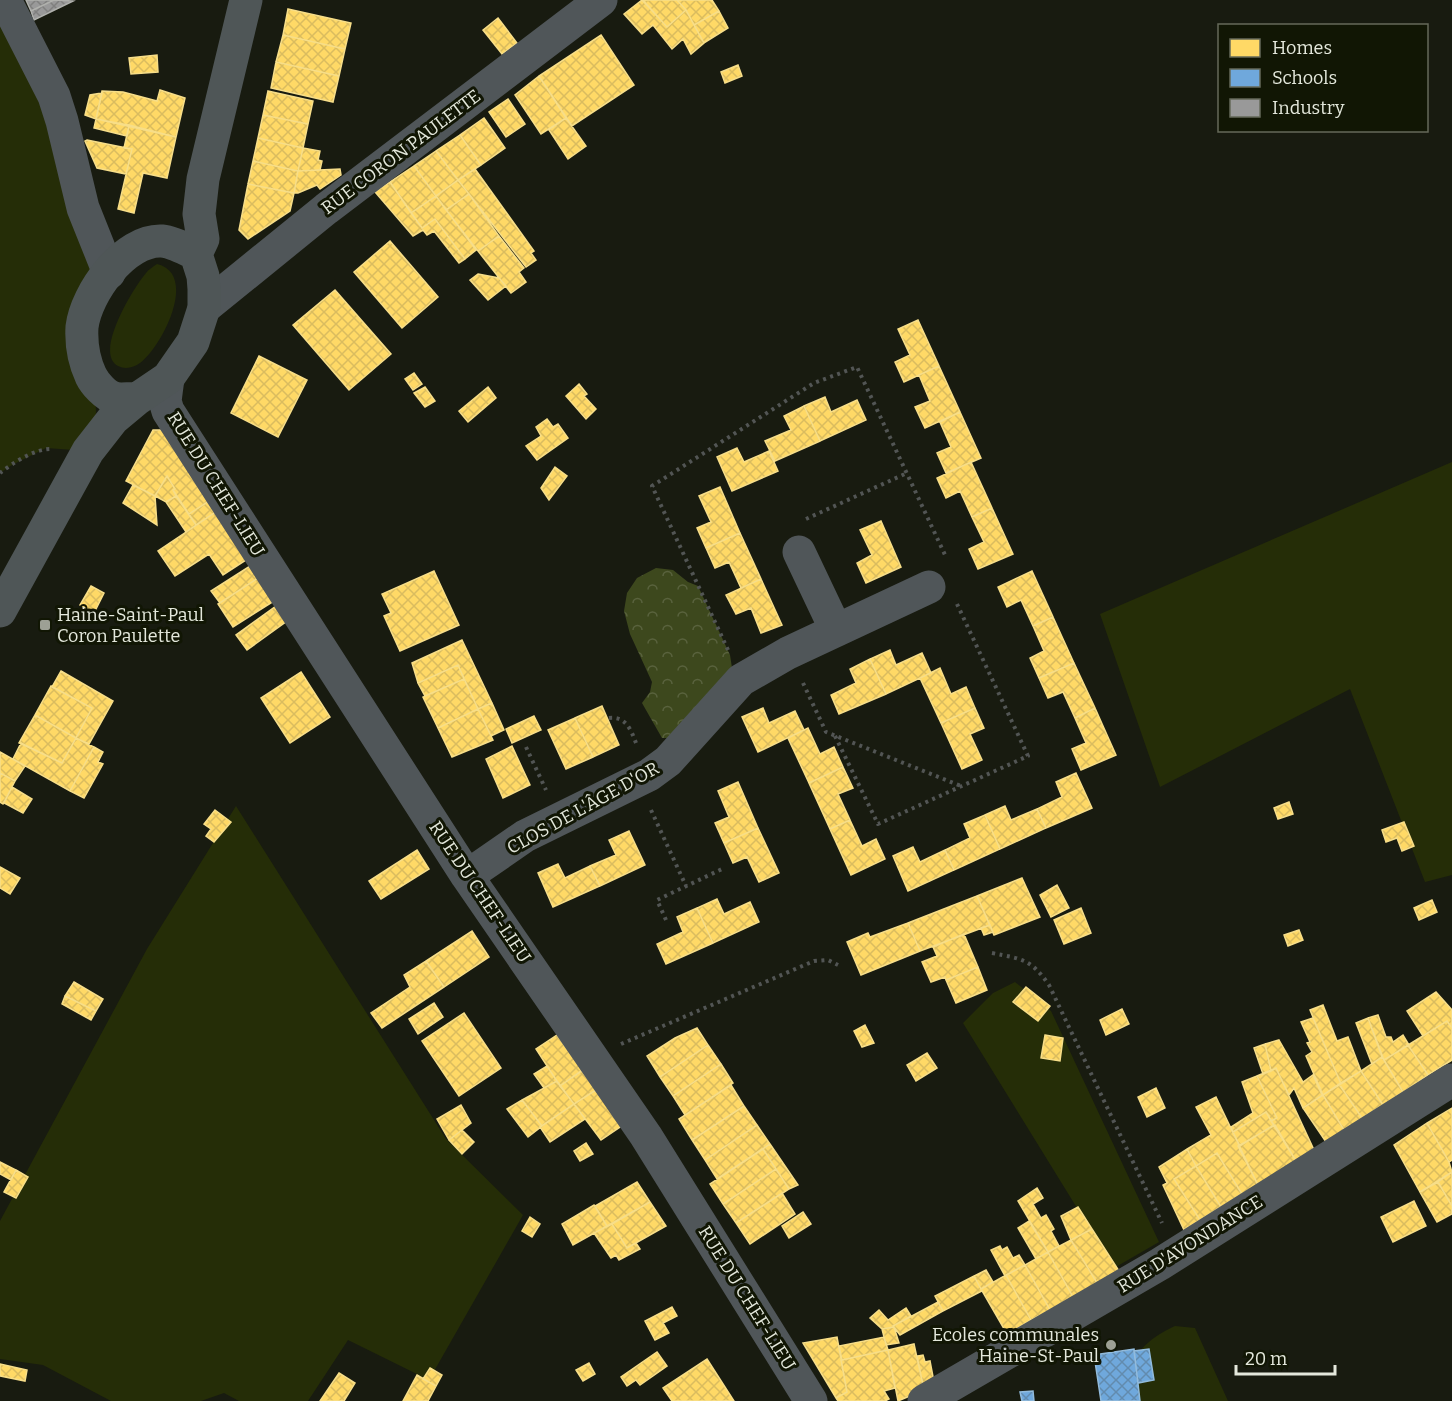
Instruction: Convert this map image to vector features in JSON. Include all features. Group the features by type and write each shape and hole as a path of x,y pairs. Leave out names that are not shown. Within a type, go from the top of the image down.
{"main road":[{"path":"0,611 88,451 113,419 168,378 193,342 204,308 203,276 196,254 203,239 199,214 202,180 246,0"},
{"path":"161,241 179,220 202,180"},
{"path":"137,399 113,398 95,383 85,363 82,326 88,307 100,283 117,262 139,245 161,241 180,246 196,254"},
{"path":"88,451 96,413 95,383"}],"street":[{"path":"5,0 54,96 83,208 109,273"},
{"name":"RUE CORON PAULETTE","path":"204,308 326,209 601,0"},
{"name":"RUE DU CHEF-LIEU","path":"168,378 165,401 168,411 467,876 646,1136 811,1401"},
{"path":"799,552 836,630"},
{"name":"CLOS DE L'ÂGE D'OR","path":"467,876 525,836 649,775 668,761 741,680 788,653 929,587"},
{"name":"RUE D'AVONDANCE","path":"924,1401 1177,1254 1452,1080"}],"path":[{"path":"741,680 652,486 814,383 857,367 946,558"},
{"path":"0,474 12,465 46,448 88,451"},
{"path":"804,520 907,473"},
{"path":"835,736 878,824 1028,756 955,601 929,587"},
{"path":"788,653 826,732 962,786"},
{"path":"526,747 559,819"},
{"path":"638,781 686,886"},
{"path":"666,920 657,900 722,869"},
{"path":"993,953 1021,958 1041,973 1049,985 1177,1254"},
{"path":"596,1063 612,1049 627,1041 814,961 828,960 838,965"}],"green space":[{"path":"0,0 5,0 100,283 95,383 96,413 88,451 46,448 0,473"},
{"path":"157,264 169,270 175,281 176,296 173,311 149,355 135,366 127,368 118,366 112,359 110,348 118,320 140,280"},
{"path":"1452,462 1452,875 1425,882 1350,689 1160,787 1100,614"},
{"path":"656,568 673,570 688,582 698,586 730,655 732,668 671,738 662,738 642,703 650,692 652,682 630,634 624,611 627,593 637,578"},
{"path":"236,806 446,1139 523,1215 429,1380 348,1340 308,1401 239,1401 224,1393 201,1401 111,1401 43,1365 0,1359 0,1221 147,949"},
{"path":"1015,982 1051,1011 1159,1242 1114,1268 963,1023 993,993"},
{"path":"1175,1326 1195,1328 1228,1401 1137,1401 1132,1376 1138,1354 1149,1342"}],"building: Homes":[{"path":"642,0 667,27 686,10 704,43 691,54 683,39 672,49 653,25 642,34 624,14"},
{"path":"643,0 677,0 686,10 667,27"},
{"path":"677,0 712,0 719,11 694,25 686,10"},
{"path":"288,9 351,23 345,49 283,35"},
{"path":"719,11 728,28 704,43 694,25"},
{"path":"498,18 517,43 502,54 483,30"},
{"path":"283,35 345,49 339,76 276,62"},
{"path":"601,35 634,85 572,126 539,76"},
{"path":"157,55 158,72 131,74 129,58"},
{"path":"276,62 339,76 333,102 271,88"},
{"path":"738,65 742,76 725,83 721,72"},
{"path":"539,76 566,118 541,134 515,95"},
{"path":"160,90 185,98 176,137 96,119 102,91 123,92 157,101"},
{"path":"268,91 313,101 308,124 263,115"},
{"path":"102,93 96,119 85,115 90,95"},
{"path":"508,99 525,124 506,137 489,112"},
{"path":"263,115 308,124 303,148 258,138"},
{"path":"484,118 505,148 481,165 460,135"},
{"path":"566,118 586,146 568,159 549,130"},
{"path":"96,119 129,125 127,136 94,128"},
{"path":"129,125 176,137 167,178 143,173 134,213 118,209 132,149 124,148"},
{"path":"460,135 481,165 458,180 436,151"},
{"path":"258,138 303,148 298,171 253,161"},
{"path":"85,141 132,149 126,174 97,168"},
{"path":"303,148 320,151 318,160 322,161 320,170 298,171"},
{"path":"436,151 458,180 436,196 414,166"},
{"path":"253,161 298,171 294,193 248,184"},
{"path":"414,166 436,196 411,213 390,182"},
{"path":"340,169 341,175 320,189 317,185 294,193 298,171"},
{"path":"475,169 534,251 531,253 536,260 526,267 458,180"},
{"path":"458,180 469,194 446,210 436,196"},
{"path":"390,182 422,228 435,219 465,259 459,263 434,231 427,235 423,230 413,236 375,192"},
{"path":"248,184 294,193 290,211 248,239 239,230"},
{"path":"469,194 499,236 478,251 446,210"},
{"path":"436,196 476,250 465,259 435,219 422,228 411,213"},
{"path":"499,236 524,268 519,272 526,282 511,293 478,251"},
{"path":"390,241 438,297 402,328 354,272"},
{"path":"478,274 499,278 506,286 488,300 470,280"},
{"path":"335,290 391,354 349,390 293,325"},
{"path":"918,320 939,366 904,382 895,362 910,355 898,329"},
{"path":"259,356 307,380 278,437 231,413"},
{"path":"939,366 960,412 925,428 915,407 930,401 919,375"},
{"path":"414,373 422,384 413,390 405,379"},
{"path":"579,384 587,394 584,396 596,409 586,419 566,396"},
{"path":"425,387 435,401 425,407 414,393"},
{"path":"488,387 496,398 468,422 459,411"},
{"path":"825,397 831,412 857,400 866,420 820,441 804,406"},
{"path":"804,406 820,441 775,461 765,441 791,430 784,416"},
{"path":"960,412 981,458 946,473 937,453 951,447 940,422"},
{"path":"547,419 553,427 558,424 568,438 537,460 526,446 541,436 536,427"},
{"path":"153,430 163,430 209,501 189,514 173,490 175,489 167,476 155,496 126,481"},
{"path":"737,448 744,462 769,451 778,471 732,491 717,457"},
{"path":"971,462 992,508 972,517 960,491 946,498 937,478"},
{"path":"555,467 567,476 549,500 541,488"},
{"path":"167,476 175,489 173,490 176,496 166,502 155,496"},
{"path":"133,485 155,496 157,525 123,503"},
{"path":"720,487 740,533 706,548 697,528 711,522 699,496"},
{"path":"176,496 196,525 186,532 166,502"},
{"path":"209,501 216,512 196,525 189,514"},
{"path":"992,508 1013,554 978,569 969,549 984,542 972,517"},
{"path":"216,512 246,560 223,575 209,554 175,576 158,551"},
{"path":"881,521 901,567 866,583 857,563 872,555 860,530"},
{"path":"740,533 761,579 741,588 729,562 715,568 706,548"},
{"path":"250,566 258,578 220,603 211,591"},
{"path":"434,571 459,625 400,651 384,616 391,613 382,594"},
{"path":"1032,571 1053,617 1033,626 1021,600 1007,607 998,587"},
{"path":"258,578 274,601 233,627 218,604"},
{"path":"761,579 782,625 761,633 751,608 736,614 726,595"},
{"path":"91,586 104,593 94,613 80,605"},
{"path":"276,606 287,621 247,650 236,635"},
{"path":"1053,617 1074,663 1039,678 1030,658 1044,651 1033,626"},
{"path":"462,640 492,703 478,709 458,665 418,683 412,663"},
{"path":"890,650 896,665 922,653 931,673 886,694 870,659"},
{"path":"870,659 886,694 839,714 831,695 856,683 850,669"},
{"path":"1074,663 1095,708 1075,718 1063,692 1048,698 1039,678"},
{"path":"458,665 464,679 425,696 418,683"},
{"path":"940,668 951,694 966,687 975,708 941,723 920,678"},
{"path":"61,671 113,701 89,744 76,738 92,708 52,687"},
{"path":"301,672 330,717 290,743 261,698"},
{"path":"464,679 478,709 438,728 423,697"},
{"path":"51,686 92,708 76,738 35,715"},
{"path":"492,703 504,730 491,736 478,709"},
{"path":"602,706 619,745 593,757 575,718"},
{"path":"763,708 769,723 795,711 804,730 758,752 742,717"},
{"path":"975,708 984,728 970,734 982,760 962,769 941,723"},
{"path":"1095,708 1116,755 1081,770 1072,749 1086,743 1075,718"},
{"path":"478,709 493,740 452,757 438,728"},
{"path":"35,715 76,738 62,763 19,743"},
{"path":"534,716 541,730 512,743 506,729"},
{"path":"575,718 593,757 566,769 548,730"},
{"path":"808,728 820,754 834,747 843,767 809,783 788,738"},
{"path":"76,738 94,747 70,791 13,759 21,743 62,763"},
{"path":"512,746 530,785 503,798 486,759"},
{"path":"94,747 103,752 98,762 103,764 84,798 70,791"},
{"path":"0,752 25,766 15,781 0,773"},
{"path":"843,767 853,788 838,794 850,820 830,829 809,783"},
{"path":"0,773 15,781 3,804 0,802"},
{"path":"1076,773 1092,808 1046,828 1037,809 1062,797 1056,782"},
{"path":"738,782 758,828 724,843 715,823 729,817 718,791"},
{"path":"12,787 32,799 23,813 4,803"},
{"path":"1289,802 1293,814 1278,819 1274,808"},
{"path":"1005,806 1011,820 1037,809 1046,828 1000,849 985,815"},
{"path":"215,810 231,822 214,842 206,836 211,829 204,824"},
{"path":"985,815 1000,849 954,870 945,850 970,838 964,824"},
{"path":"850,820 862,846 876,839 885,859 851,875 830,829"},
{"path":"1404,822 1414,846 1402,851 1397,838 1386,842 1382,830"},
{"path":"758,828 779,873 759,882 747,857 733,863 724,843"},
{"path":"629,831 645,865 600,886 590,866 616,855 609,840"},
{"path":"913,847 920,862 945,850 954,870 908,891 893,856"},
{"path":"417,850 429,869 381,899 369,881"},
{"path":"558,864 565,878 590,866 600,886 553,907 538,873"},
{"path":"0,867 20,878 10,894 0,888"},
{"path":"1022,878 1040,917 994,935 977,896"},
{"path":"1057,885 1069,908 1051,917 1040,895"},
{"path":"977,896 990,925 920,951 908,923"},
{"path":"717,899 724,914 750,902 759,922 713,943 697,908"},
{"path":"1432,900 1437,912 1419,920 1414,908"},
{"path":"697,908 713,943 666,964 657,944 683,932 677,917"},
{"path":"1081,908 1091,933 1064,944 1054,920"},
{"path":"908,923 920,951 861,975 847,942 868,933 870,937"},
{"path":"990,925 993,932 984,935 981,928"},
{"path":"1299,930 1303,940 1288,946 1284,935"},
{"path":"472,931 489,957 444,987 426,961"},
{"path":"964,934 978,967 946,980 945,977 931,982 922,962 937,956 933,947"},
{"path":"426,961 444,987 382,1028 371,1013 410,987 404,975"},
{"path":"978,967 987,990 956,1003 946,980"},
{"path":"74,982 103,999 96,1011 65,996"},
{"path":"1026,987 1050,1006 1038,1021 1013,1002"},
{"path":"1436,992 1452,1010 1452,1028 1447,1021 1423,1036 1407,1011"},
{"path":"65,996 96,1011 91,1020 62,1004"},
{"path":"434,1003 443,1017 418,1034 409,1019"},
{"path":"1323,1005 1337,1041 1348,1037 1361,1071 1341,1084 1310,1010"},
{"path":"1122,1009 1129,1024 1106,1035 1100,1020"},
{"path":"464,1013 501,1068 459,1096 422,1041"},
{"path":"1378,1015 1386,1037 1391,1037 1393,1042 1403,1035 1409,1045 1384,1060 1368,1018"},
{"path":"1313,1018 1341,1084 1323,1095 1306,1056 1312,1052 1301,1022"},
{"path":"1368,1018 1382,1057 1372,1064 1356,1023"},
{"path":"1447,1021 1452,1028 1452,1060 1428,1075 1408,1045"},
{"path":"865,1025 874,1043 862,1047 854,1031"},
{"path":"697,1028 708,1045 660,1077 647,1056 675,1038"},
{"path":"557,1035 582,1070 560,1086 536,1049"},
{"path":"1045,1035 1063,1038 1060,1061 1041,1058"},
{"path":"1279,1040 1303,1082 1313,1075 1322,1095 1303,1108 1294,1088 1289,1095 1276,1068 1271,1071 1265,1044"},
{"path":"1265,1044 1271,1071 1263,1074 1254,1048"},
{"path":"708,1045 721,1064 673,1096 660,1077"},
{"path":"1408,1045 1428,1075 1403,1092 1384,1060"},
{"path":"927,1053 937,1068 916,1081 907,1065"},
{"path":"1382,1057 1403,1092 1383,1105 1361,1071"},
{"path":"721,1064 733,1083 685,1115 673,1096"},
{"path":"547,1066 557,1081 544,1088 534,1074"},
{"path":"1276,1068 1314,1150 1296,1161 1271,1121 1277,1118 1257,1076"},
{"path":"582,1071 596,1090 574,1104 560,1086"},
{"path":"1361,1071 1383,1105 1362,1118 1339,1084"},
{"path":"1257,1076 1277,1118 1271,1121 1266,1112 1233,1132 1231,1127 1253,1113 1242,1082"},
{"path":"557,1081 574,1104 542,1126 522,1100"},
{"path":"1339,1084 1362,1118 1344,1130 1323,1095"},
{"path":"731,1085 744,1106 692,1140 679,1119"},
{"path":"1156,1088 1165,1108 1147,1117 1138,1097"},
{"path":"596,1090 623,1125 601,1140 574,1104"},
{"path":"1323,1095 1344,1130 1326,1142 1303,1108"},
{"path":"1216,1097 1258,1185 1242,1194 1217,1153 1196,1166 1187,1149 1211,1135 1196,1107"},
{"path":"522,1100 542,1126 528,1137 507,1109"},
{"path":"574,1104 585,1119 550,1142 540,1127"},
{"path":"461,1105 471,1123 449,1140 437,1119"},
{"path":"744,1106 757,1125 705,1160 692,1140"},
{"path":"1452,1108 1452,1160 1449,1162 1427,1123"},
{"path":"1266,1112 1274,1125 1240,1146 1233,1132"},
{"path":"1427,1123 1449,1162 1452,1172 1420,1192 1394,1145"},
{"path":"757,1125 770,1144 717,1179 705,1160"},
{"path":"1275,1125 1296,1161 1258,1185 1238,1146"},
{"path":"462,1130 474,1142 462,1154 449,1140"},
{"path":"586,1143 593,1154 580,1161 574,1151"},
{"path":"770,1144 798,1185 789,1189 763,1149"},
{"path":"763,1149 776,1169 723,1204 710,1184"},
{"path":"1187,1149 1196,1166 1174,1179 1200,1220 1184,1230 1163,1185 1167,1183 1159,1167"},
{"path":"1217,1153 1242,1194 1221,1207 1196,1166"},
{"path":"0,1162 16,1170 11,1180 0,1174"},
{"path":"1196,1166 1221,1207 1200,1220 1174,1179"},
{"path":"776,1169 789,1189 736,1223 723,1204"},
{"path":"16,1170 28,1177 16,1198 4,1192"},
{"path":"1452,1172 1452,1206 1438,1182"},
{"path":"637,1182 650,1202 607,1226 595,1206"},
{"path":"1438,1182 1452,1206 1452,1214 1437,1222 1420,1192"},
{"path":"1037,1188 1043,1198 1033,1204 1041,1218 1046,1215 1054,1229 1051,1231 1059,1246 1048,1252 1018,1201"},
{"path":"782,1193 795,1214 750,1244 736,1223"},
{"path":"1414,1201 1426,1226 1393,1242 1381,1217"},
{"path":"650,1202 666,1226 627,1248 612,1224"},
{"path":"594,1205 607,1226 573,1245 562,1224"},
{"path":"1078,1207 1092,1229 1071,1240 1061,1216"},
{"path":"803,1212 811,1224 789,1238 782,1226"},
{"path":"530,1217 540,1224 532,1237 522,1231"},
{"path":"1029,1221 1048,1252 1036,1259 1018,1228"},
{"path":"612,1224 627,1248 636,1243 640,1249 619,1260 616,1255 611,1258 594,1233"},
{"path":"1092,1229 1119,1271 1097,1283 1071,1240"},
{"path":"1071,1240 1097,1283 1073,1297 1048,1252"},
{"path":"1000,1246 1002,1250 1007,1247 1013,1258 1019,1255 1025,1265 1005,1276 991,1250"},
{"path":"1048,1252 1073,1297 1050,1310 1025,1265"},
{"path":"1025,1265 1050,1310 1031,1320 1006,1275"},
{"path":"986,1270 993,1282 981,1289 974,1276"},
{"path":"1006,1275 1031,1320 1007,1334 981,1289"},
{"path":"974,1276 982,1291 943,1311 935,1296"},
{"path":"938,1302 943,1311 900,1335 893,1326"},
{"path":"672,1307 677,1316 663,1323 669,1333 655,1340 645,1321"},
{"path":"906,1308 911,1316 894,1327 882,1329 870,1318 879,1310 888,1320"},
{"path":"894,1327 899,1343 886,1345 882,1329"},
{"path":"837,1337 847,1392 836,1398 803,1343"},
{"path":"884,1337 888,1350 842,1360 839,1346"},
{"path":"914,1344 924,1390 898,1401 888,1350"},
{"path":"888,1350 895,1388 884,1391 889,1399 885,1401 838,1401 836,1398 847,1392 841,1360"},
{"path":"657,1352 667,1366 640,1385 636,1380 627,1386 621,1377"},
{"path":"923,1355 925,1362 930,1361 934,1382 924,1390 917,1356"},
{"path":"707,1359 734,1401 672,1401 663,1388"},
{"path":"589,1363 595,1374 583,1381 576,1370"},
{"path":"0,1364 27,1370 25,1381 0,1376"},
{"path":"430,1368 442,1375 436,1386 423,1379"},
{"path":"339,1373 355,1383 344,1401 320,1401"},
{"path":"417,1375 436,1386 428,1401 403,1401"}],"building: Schools":[{"path":"1134,1349 1140,1401 1101,1401 1094,1355"},
{"path":"1149,1349 1154,1380 1138,1383 1134,1351"},
{"path":"1033,1391 1034,1401 1022,1401 1020,1392"}],"building: Industry":[{"path":"26,0 54,0 31,11"},
{"path":"54,0 73,1 34,20 31,11"}],"place":[{"name":"Haine-Saint-Paul Coron Paulette","path":"45,625"},
{"name":"Ecoles communales Haine-St-Paul","path":"1111,1345"}]}
